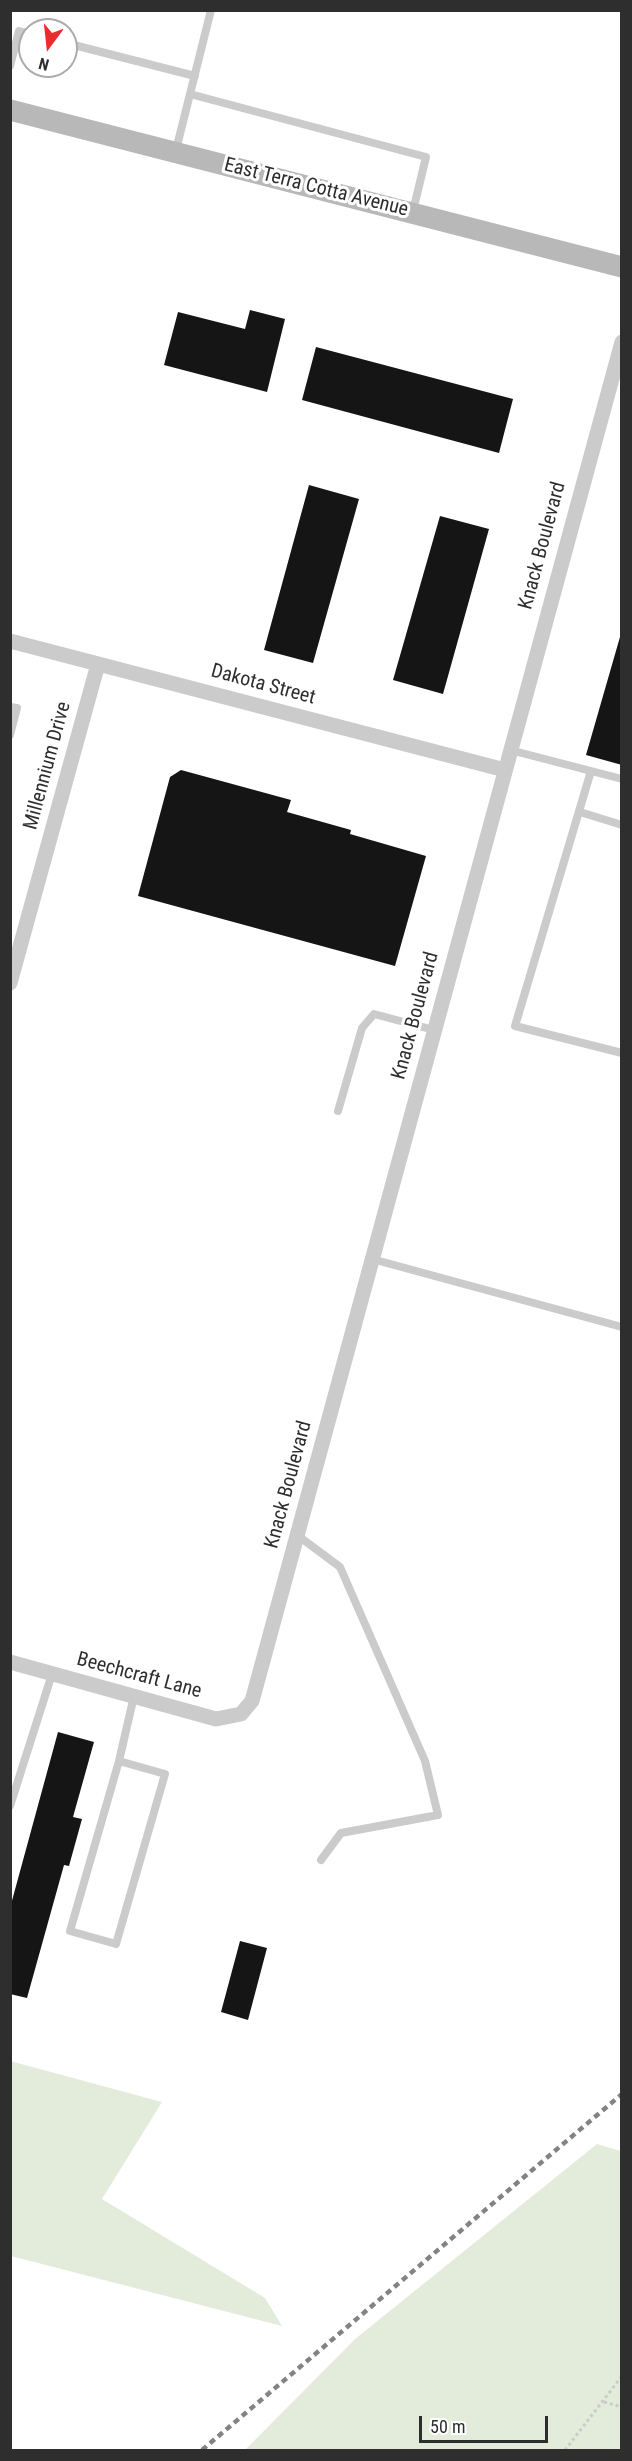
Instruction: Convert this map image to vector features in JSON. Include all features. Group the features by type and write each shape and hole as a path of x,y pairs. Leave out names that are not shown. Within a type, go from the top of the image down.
{"main road":[{"name":"East Terra Cotta Avenue","path":"10,110 621,267"}],"street":[{"name":"Knack Boulevard","path":"252,1701 621,342"},
{"name":"Dakota Street","path":"10,641 505,770"},
{"name":"Millennium Drive","path":"10,983 98,664"},
{"name":"Beechcraft Lane","path":"10,1662 216,1719 241,1714 252,1701"}],"lane":[{"path":"175,152 211,10"},
{"path":"10,66 18,35"},
{"path":"78,46 195,76"},
{"path":"190,94 426,157 413,213"},
{"path":"10,707 17,708 10,735"},
{"path":"510,750 621,779"},
{"path":"591,771 515,1026 621,1053"},
{"path":"580,812 621,825"},
{"path":"338,1111 362,1028 374,1014 434,1030"},
{"path":"372,1259 621,1327"},
{"path":"297,1535 340,1567 425,1761 438,1815 341,1833 321,1860"},
{"path":"10,1806 52,1674"},
{"path":"119,1761 165,1774 116,1944 70,1931 119,1761 134,1696"}],"path":[{"path":"565,2450 604,2402 621,2376"},
{"path":"604,2402 621,2408"}],"green space":[{"path":"10,2061 162,2102 102,2199 265,2298 282,2326 11,2256"},
{"path":"597,2144 621,2151 621,2450 245,2450 355,2339"}],"building":[{"path":"250,310 285,319 267,392 164,365 178,312 245,329"},
{"path":"316,347 513,399 499,453 302,400"},
{"path":"309,485 359,499 313,663 264,650"},
{"path":"440,516 489,529 443,694 393,680"},
{"path":"622,630 622,765 586,755"},
{"path":"181,770 291,800 287,812 351,830 350,834 426,856 395,966 138,896 170,777"},
{"path":"58,1732 94,1742 73,1817 82,1819 69,1866 64,1865 27,1998 10,1994 10,1908"},
{"path":"240,1941 267,1948 248,2020 221,2012"}],"railway":[{"path":"202,2450 622,2094"}]}
